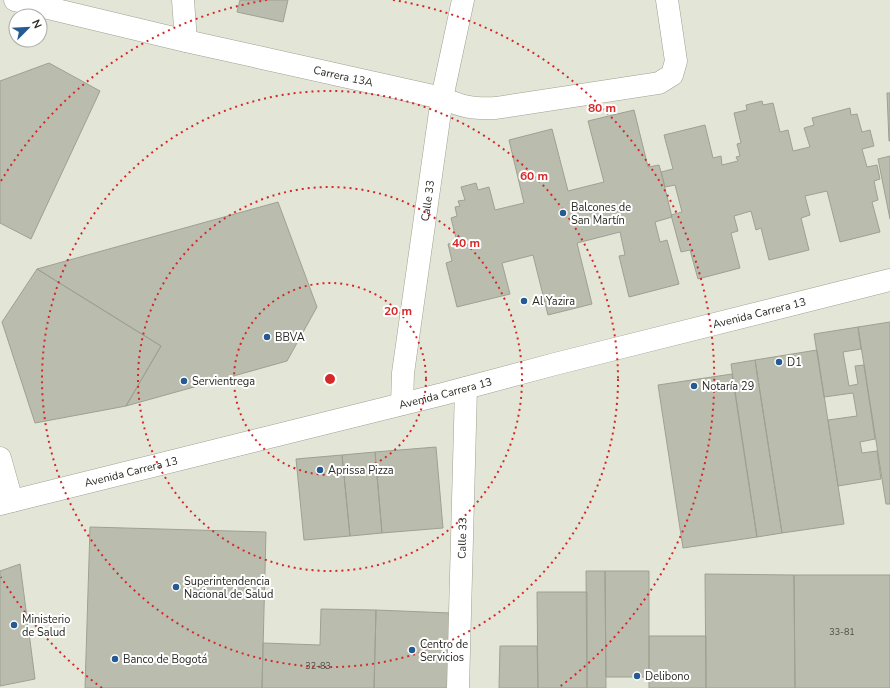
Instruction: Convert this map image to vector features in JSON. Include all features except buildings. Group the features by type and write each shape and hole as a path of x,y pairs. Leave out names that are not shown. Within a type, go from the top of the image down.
{"street":[{"name":"Carrera 13A","path":"15,0 186,41 442,98 462,106 478,109 496,108 658,83 672,75 676,61 667,0"},
{"path":"184,0 186,41"},
{"name":"Calle 33","path":"402,404 403,373 442,98 463,0"},
{"name":"Avenida Carrera 13","path":"6,502 466,388 890,280"},
{"name":"Calle 33","path":"458,688 466,388"},
{"path":"0,458 6,502"}],"place":[{"name":"Balcones de San Martín","path":"563,213"},
{"name":"Al Yazira","path":"524,301"},
{"name":"BBVA","path":"267,337"},
{"name":"D1","path":"779,362"},
{"name":"Servientrega","path":"184,381"},
{"name":"Notaría 29","path":"694,386"},
{"name":"Aprissa Pizza","path":"320,470"},
{"name":"Superintendencia Nacional de Salud","path":"176,587"},
{"name":"Ministerio de Salud","path":"14,625"},
{"name":"Centro de Servicios","path":"412,650"},
{"name":"Banco de Bogotá","path":"115,659"},
{"name":"Delibono","path":"637,676"}]}
